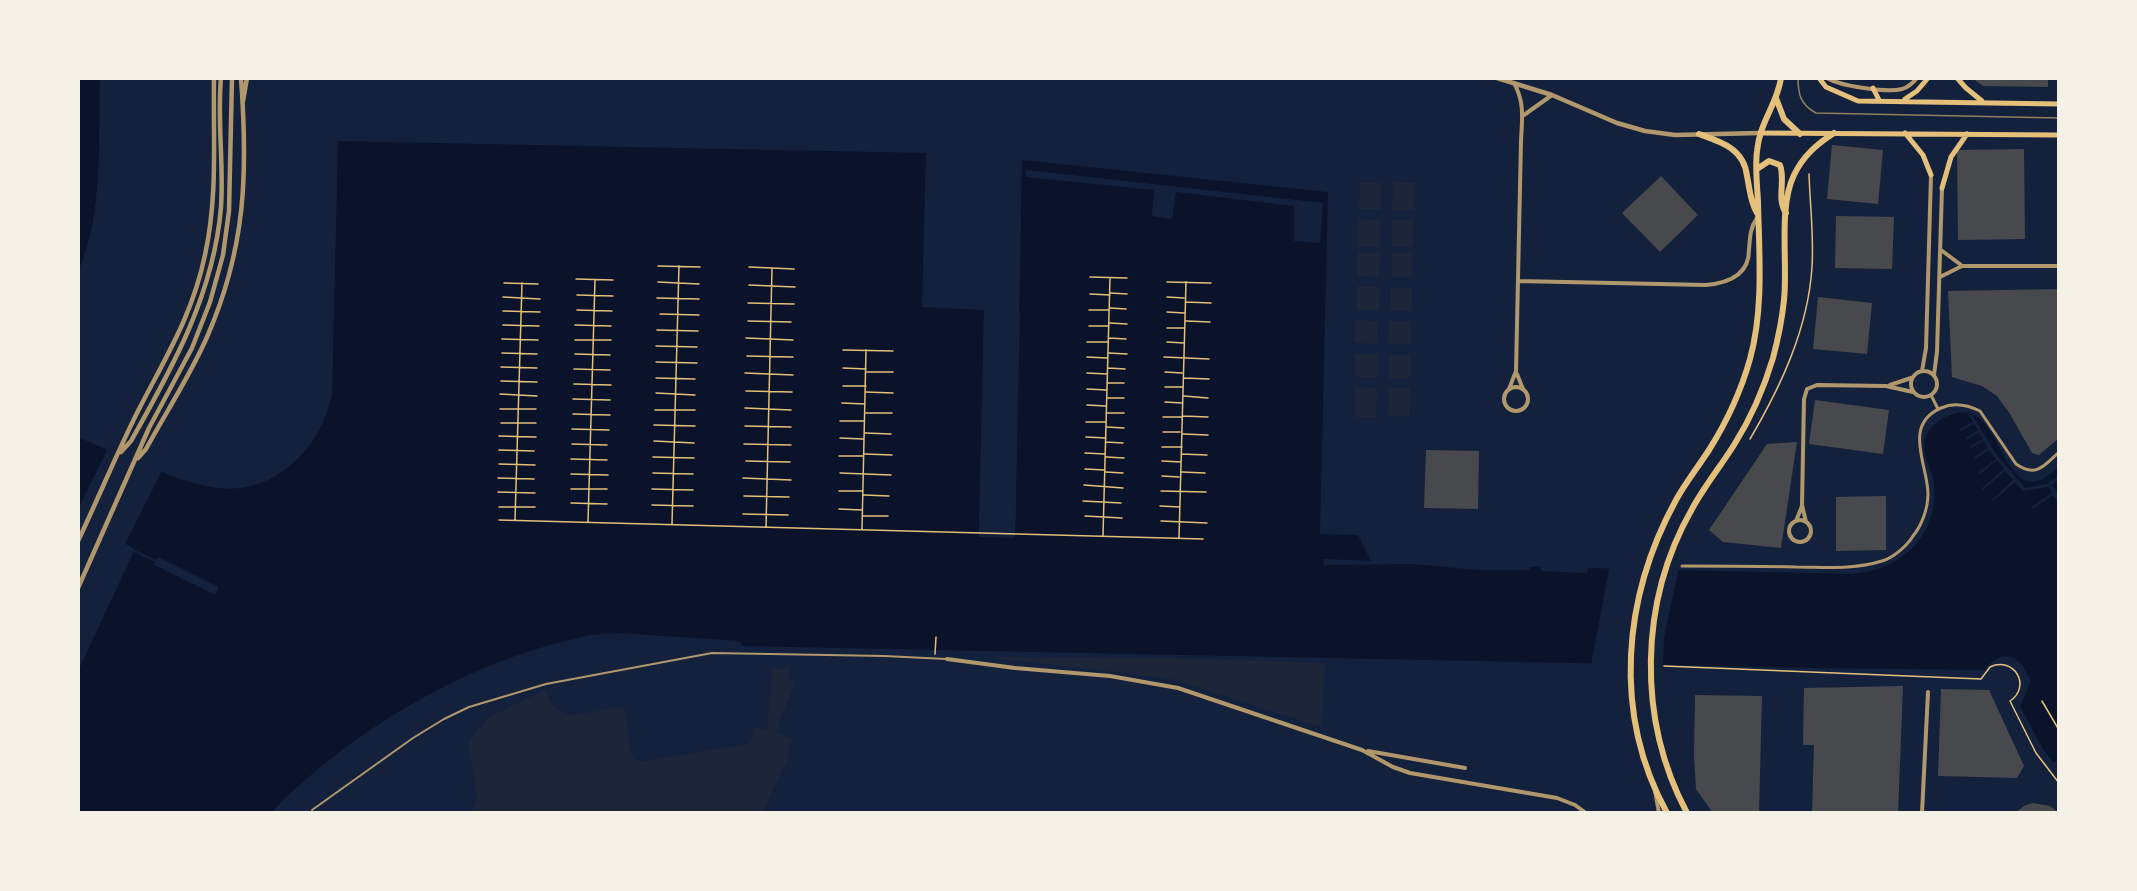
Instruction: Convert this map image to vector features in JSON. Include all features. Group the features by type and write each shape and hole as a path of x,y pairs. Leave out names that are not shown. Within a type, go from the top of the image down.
{"main road":[{"path":"1667,813 1655,790 1638,736 1632,699 1631,642 1636,605 1659,533 1682,490 1724,423 1744,377 1756,327 1759,292 1757,170 1760,134 1766,115 1776,98 1781,78"},
{"path":"1819,78 1826,87 1858,100 2059,104"},
{"path":"1903,100 1917,91 1928,78"},
{"path":"1957,78 1971,93 1984,102"},
{"path":"1874,88 1880,100"},
{"path":"1776,98 1784,119 1800,134"},
{"path":"1687,813 1672,783 1658,734 1651,684 1652,634 1657,602 1667,565 1682,528 1701,493 1744,428 1767,375 1782,319 1786,204 1790,185 1798,166 1809,151 1834,133"},
{"path":"1905,133 1923,155 1930,175"},
{"path":"1699,134 1726,144 1740,156 1747,174 1750,198 1758,216"},
{"path":"1760,134 2059,135"},
{"path":"1942,188 1951,157 1967,134"},
{"path":"1757,170 1770,161 1780,165 1782,170 1781,201 1786,214"}],"street":[{"path":"78,541 134,419 176,343 201,273 215,187 214,78"},
{"path":"119,453 131,441 175,362 199,305 210,268 220,210 221,78"},
{"path":"78,588 153,419 192,348 210,302 227,231 231,192 232,78"},
{"path":"136,460 146,449 201,350 225,290 243,205 245,141 241,78"},
{"path":"242,104 246,95 248,78"},
{"path":"1497,78 1552,95 1631,128 1660,133 1760,134"},
{"path":"1827,78 1874,88 1904,88 1917,78"},
{"path":"1514,83 1521,98 1524,115 1521,141 1516,371 1504,402 1508,409 1517,411 1523,409 1527,403 1527,396 1516,371"},
{"path":"1524,115 1552,95"},
{"path":"1922,371 1926,348 1930,175"},
{"path":"1802,505 1796,521 1790,526 1789,533 1792,539 1798,542 1806,541 1811,536 1811,528 1806,522 1802,505 1804,399 1808,389 1817,385 1887,386 1920,396 1931,395 1936,388 1934,375 1937,352 1942,188"},
{"path":"1518,281 1706,285 1723,283 1738,275 1745,266 1749,254 1750,231 1758,216"},
{"path":"1940,250 1962,266"},
{"path":"1940,277 1962,266 2059,266"},
{"path":"1887,386 1922,371 1934,375"},
{"path":"1912,377 1913,392"},
{"path":"1509,389 1516,387 1523,390"},
{"path":"1931,395 1938,409"},
{"path":"1682,566 1836,568 1884,561 1903,548 1913,537 1923,518 1928,495 1918,443 1921,430 1928,418 1938,409 1949,405 1971,407 1980,411 2016,464 2028,470 2036,471 2044,467 2059,452"},
{"path":"1796,521 1806,522"},
{"path":"947,659 1015,668 1110,676 1161,684 1211,698 1362,750 1465,768"},
{"path":"1922,813 1928,692"},
{"path":"1362,750 1393,767 1410,773 1548,796 1566,801 1586,813"},
{"path":"1655,790 1659,813"}],"lane":[{"path":"312,810 404,744 444,719 469,707 546,684 712,653 947,659"}],"path":[{"path":"1750,439 1777,392 1802,326 1812,266 1809,174"},
{"path":"658,266 700,267"},
{"path":"672,525 679,266"},
{"path":"749,267 794,269"},
{"path":"766,528 772,268"},
{"path":"1090,277 1127,278"},
{"path":"1103,536 1110,278"},
{"path":"576,279 613,280"},
{"path":"588,523 595,280"},
{"path":"658,282 699,284"},
{"path":"1167,282 1211,283"},
{"path":"1179,538 1186,282"},
{"path":"504,283 538,284"},
{"path":"515,521 522,283"},
{"path":"749,285 795,287"},
{"path":"1090,294 1127,294"},
{"path":"577,295 613,296"},
{"path":"503,297 540,298"},
{"path":"1167,297 1211,303"},
{"path":"657,298 699,300"},
{"path":"748,303 794,304"},
{"path":"1089,310 1126,309"},
{"path":"577,310 612,311"},
{"path":"503,311 540,312"},
{"path":"1167,312 1185,313"},
{"path":"660,314 699,315"},
{"path":"748,321 791,321"},
{"path":"1185,321 1210,322"},
{"path":"1089,326 1127,324"},
{"path":"503,325 539,327"},
{"path":"575,325 611,326"},
{"path":"1167,327 1185,328"},
{"path":"657,330 698,331"},
{"path":"746,338 793,340"},
{"path":"1108,338 1126,339"},
{"path":"502,339 538,340"},
{"path":"575,340 611,340"},
{"path":"1087,342 1108,342"},
{"path":"1167,342 1184,343"},
{"path":"656,346 698,347"},
{"path":"843,350 893,351"},
{"path":"862,530 866,351"},
{"path":"1108,352 1126,354"},
{"path":"502,353 537,354"},
{"path":"575,354 610,355"},
{"path":"747,356 793,357"},
{"path":"1087,357 1108,358"},
{"path":"1164,357 1209,359"},
{"path":"656,362 697,363"},
{"path":"501,367 537,368"},
{"path":"843,368 893,372"},
{"path":"1107,368 1125,369"},
{"path":"574,369 610,370"},
{"path":"1165,372 1184,373"},
{"path":"745,373 793,375"},
{"path":"1087,373 1107,374"},
{"path":"656,378 695,379"},
{"path":"1184,378 1209,379"},
{"path":"501,381 537,382"},
{"path":"1107,383 1124,384"},
{"path":"574,384 611,385"},
{"path":"843,386 866,386"},
{"path":"1165,387 1183,387"},
{"path":"1087,389 1107,390"},
{"path":"746,391 792,392"},
{"path":"865,392 893,393"},
{"path":"656,393 694,395"},
{"path":"500,394 537,396"},
{"path":"1183,396 1208,398"},
{"path":"1107,398 1124,398"},
{"path":"573,399 610,400"},
{"path":"1165,402 1183,403"},
{"path":"842,403 865,404"},
{"path":"1087,405 1106,406"},
{"path":"745,408 791,410"},
{"path":"500,409 536,410"},
{"path":"655,410 695,410"},
{"path":"865,412 892,413"},
{"path":"1106,413 1124,413"},
{"path":"573,414 610,415"},
{"path":"1163,417 1208,417"},
{"path":"840,421 865,421"},
{"path":"1086,422 1106,422"},
{"path":"501,423 536,423"},
{"path":"654,425 695,426"},
{"path":"745,426 791,427"},
{"path":"1106,427 1124,428"},
{"path":"572,429 609,430"},
{"path":"1163,432 1208,435"},
{"path":"864,433 891,434"},
{"path":"499,436 536,437"},
{"path":"1086,437 1106,438"},
{"path":"840,438 864,439"},
{"path":"654,441 694,442"},
{"path":"1106,442 1123,443"},
{"path":"572,444 607,445"},
{"path":"744,444 791,445"},
{"path":"1162,447 1182,447"},
{"path":"499,450 534,451"},
{"path":"1085,453 1124,458"},
{"path":"1181,453 1207,455"},
{"path":"839,456 892,455"},
{"path":"653,457 694,458"},
{"path":"571,459 607,460"},
{"path":"746,461 790,462"},
{"path":"1162,461 1181,462"},
{"path":"499,464 535,465"},
{"path":"1085,469 1123,473"},
{"path":"1181,472 1205,473"},
{"path":"653,473 693,474"},
{"path":"840,473 891,475"},
{"path":"571,474 608,475"},
{"path":"1162,476 1181,477"},
{"path":"498,478 534,479"},
{"path":"743,478 791,480"},
{"path":"1084,485 1123,488"},
{"path":"571,489 608,489"},
{"path":"652,489 693,490"},
{"path":"839,491 889,495"},
{"path":"1161,491 1206,492"},
{"path":"498,492 535,493"},
{"path":"744,496 789,497"},
{"path":"1083,501 1121,502"},
{"path":"571,503 607,504"},
{"path":"651,505 693,506"},
{"path":"1160,506 1180,507"},
{"path":"499,507 535,507"},
{"path":"839,509 862,510"},
{"path":"743,514 788,515"},
{"path":"862,516 888,516"},
{"path":"1085,516 1122,518"},
{"path":"499,520 1203,539"},
{"path":"1161,521 1207,523"},
{"path":"935,658 936,637"},
{"path":"1664,666 1982,679 1990,667 2006,664 2015,669 2021,682 2019,691 2010,701 2036,753 2059,783"},
{"path":"2042,701 2059,730"}],"shaded area":[{"path":"78,78 100,78 96,201 86,249 78,272"},
{"path":"338,141 926,153 922,307 984,310 979,537 1015,537 1022,160 1328,192 1320,534 1358,535 1371,561 1323,559 1324,565 1414,564 1476,570 1529,570 1530,567 1540,566 1541,571 1587,573 1588,568 1851,574 1869,571 1900,558 1912,548 1930,520 1934,504 1934,485 1924,442 1930,429 1942,419 1953,414 1973,414 1985,424 2014,472 2026,481 2040,480 2059,466 2059,761 2053,762 2043,749 2020,706 2031,681 2019,662 2014,658 2004,656 1994,660 1985,670 1817,668 742,646 739,641 614,633 597,634 546,646 502,661 459,679 417,701 338,753 271,813 78,813 78,671 135,549 78,519 78,437 169,475 205,486 222,488 240,488 257,484 274,476 300,457 313,441 323,423 332,394"},
{"path":"1360,182 1382,183 1381,210 1359,209"},
{"path":"1393,182 1415,183 1414,210 1392,210"},
{"path":"1359,219 1381,220 1380,247 1358,247"},
{"path":"1392,220 1414,220 1413,247 1392,247"},
{"path":"1358,253 1380,253 1379,277 1358,276"},
{"path":"1392,253 1413,253 1412,277 1391,277"},
{"path":"1357,286 1380,287 1379,310 1357,310"},
{"path":"1391,287 1412,288 1412,311 1391,311"},
{"path":"1355,320 1377,321 1377,344 1354,343"},
{"path":"1389,321 1410,321 1410,345 1388,344"},
{"path":"1355,354 1378,354 1377,378 1355,377"},
{"path":"1389,355 1410,355 1410,378 1389,378"},
{"path":"1355,387 1377,388 1376,418 1354,417"},
{"path":"1389,388 1410,388 1409,417 1388,416"},
{"path":"989,657 1182,658 1325,663 1321,727 1171,679"},
{"path":"784,667 790,667 789,680 795,683 776,731 793,740 789,746 789,756 762,813 471,813 477,799 468,742 489,717 545,690 555,707 568,714 621,707 624,709 631,753 634,759 641,762 749,744 753,738 754,728 767,729 772,669 784,670"}],"pier":[{"path":"1026,170 1323,203 1320,243 1294,241 1294,206 1176,192 1172,219 1152,216 1154,190 1026,177"},
{"path":"984,310 987,310 982,534 1012,534 1017,311 1020,311 1015,538 979,537"},
{"path":"1972,415 1996,454 2025,488 2046,484 2059,476 2059,480 2052,485 2059,495 2059,503 2053,495 2033,509 2031,507 2052,493 2049,487 2023,491 2015,482 1992,500 2013,480 2005,471 1983,490 1982,488 2004,469 1997,460 1980,474 1979,472 1996,459 1989,450 1975,459 1974,457 1988,448 1984,441 1971,448 1970,446 1983,439 1979,432 1966,440 1965,438 1978,430 1974,424 1961,431 1960,429 1973,422 1969,416"},
{"path":"108,448 162,471 124,546 78,522 78,509"},
{"path":"135,550 156,560 158,557 219,587 215,595 154,565 155,562 134,552"},
{"path":"1610,565 1679,567 1664,638 1663,667 1591,665"},
{"path":"628,634 739,641 742,646 628,637 591,638 515,660 442,692 382,726 289,798 275,813 271,813 287,796 346,747 407,707 441,689 514,657 590,635"}],"building":[{"path":"1972,78 2048,78 2048,87 1983,86"},
{"path":"1832,145 1883,150 1878,204 1827,199"},
{"path":"2024,149 2025,239 1958,240 1957,150"},
{"path":"1661,176 1698,215 1660,252 1622,213"},
{"path":"1836,216 1894,217 1892,269 1835,268"},
{"path":"2059,289 2059,438 2039,455 2032,453 1997,396 1982,386 1952,377 1948,291"},
{"path":"1818,297 1872,303 1867,354 1813,349"},
{"path":"1815,400 1889,410 1883,454 1809,444"},
{"path":"1797,442 1781,548 1723,542 1709,530 1767,444"},
{"path":"1426,450 1479,451 1478,509 1424,508"},
{"path":"1886,496 1886,550 1836,551 1836,497"},
{"path":"1903,686 1898,813 1812,813 1814,745 1803,745 1804,688"},
{"path":"1941,689 1989,690 2024,766 2017,778 1938,776"},
{"path":"1695,695 1762,696 1759,813 1713,813 1696,789"},
{"path":"2032,803 2050,806 2059,813 2015,813"}],"tram line":[{"path":"1798,78 1801,99 1816,113 2059,118"}]}
